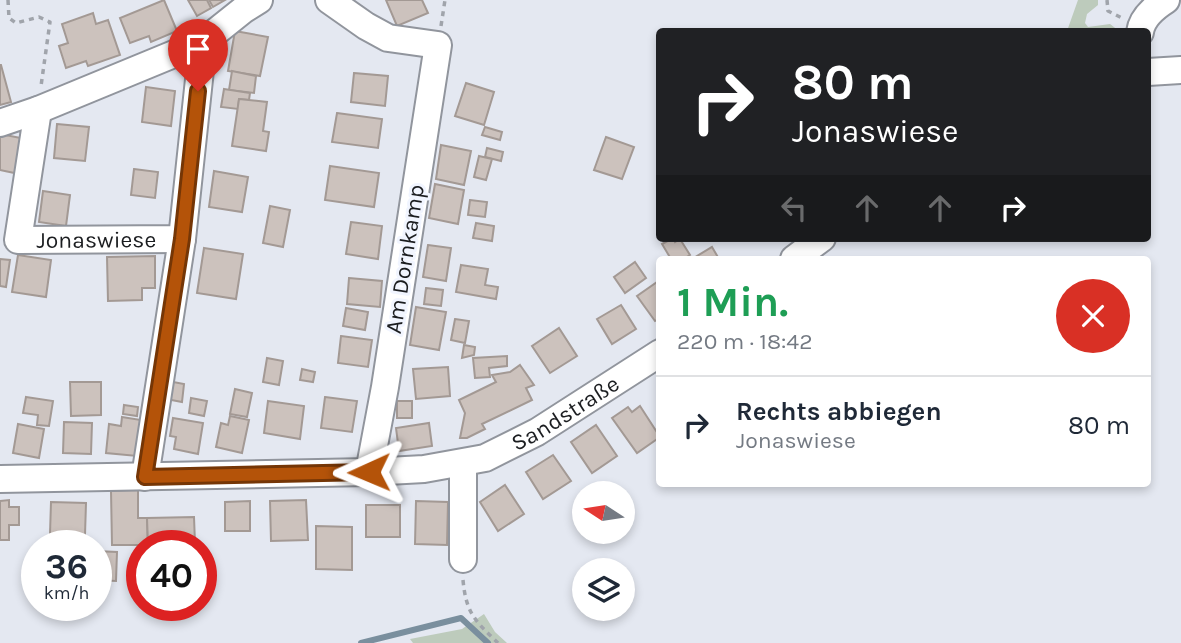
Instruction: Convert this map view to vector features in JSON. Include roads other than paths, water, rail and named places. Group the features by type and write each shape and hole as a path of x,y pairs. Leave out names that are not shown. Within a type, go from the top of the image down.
{"street":[{"path":"0,123 204,42 259,0"},
{"name":"Am Dornkamp","path":"329,0 388,38 438,45 369,472"},
{"path":"1140,28 1153,9 1167,0"},
{"name":"Jonaswiese","path":"145,477 182,239 204,42"},
{"path":"1151,72 1181,70"},
{"name":"Jonaswiese","path":"38,110 18,240 182,239"},
{"path":"797,256 816,242"},
{"name":"Sandstraße","path":"0,479 369,472 424,469 463,463 485,458 537,432 656,356"},
{"path":"463,463 463,559"}],"waterway":[{"path":"361,643 461,618 488,643"}]}
